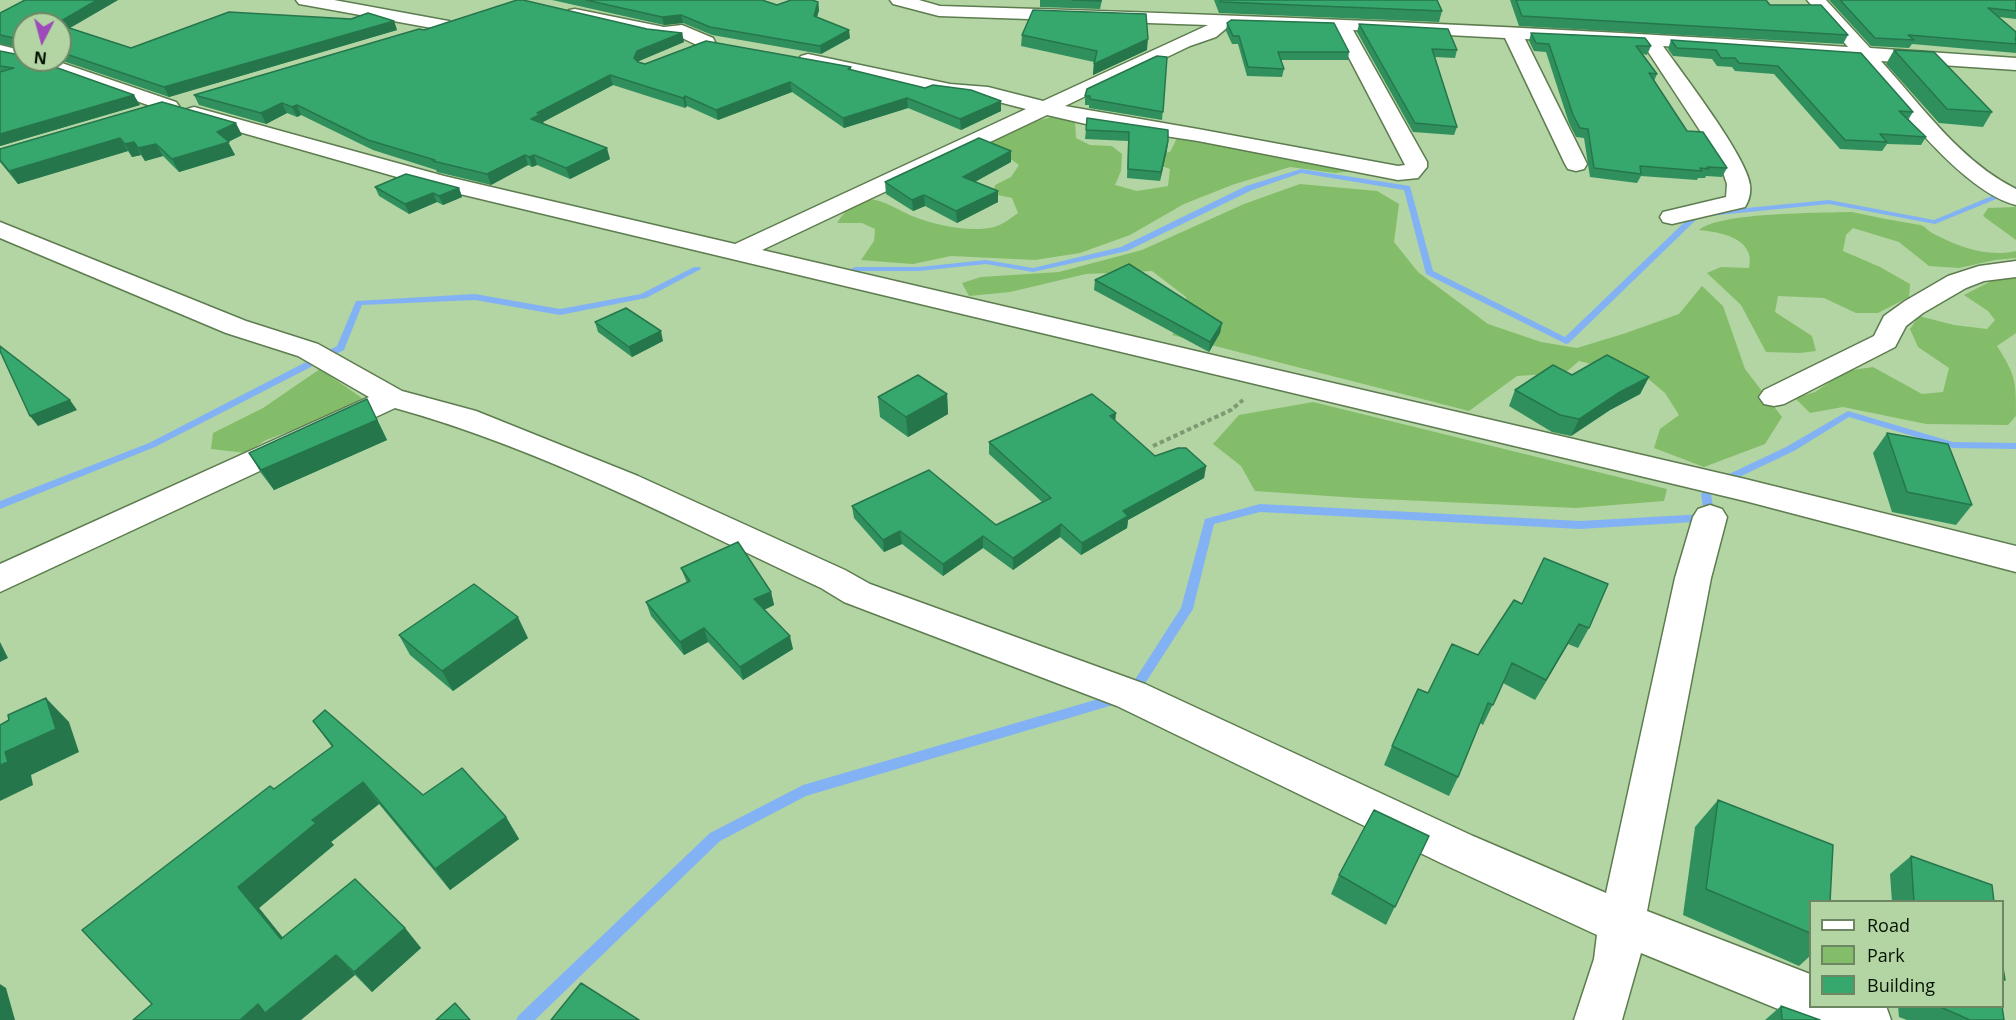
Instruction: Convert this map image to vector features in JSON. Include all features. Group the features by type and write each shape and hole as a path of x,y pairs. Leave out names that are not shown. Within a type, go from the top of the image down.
{"street":[{"path":"305,0 443,25"},
{"path":"899,0 939,11 1135,9 1224,21 1287,16 1340,24 1649,39 2016,64"},
{"path":"1816,0 1959,160 1994,187 2016,198"},
{"path":"561,11 664,33 682,31 716,44 677,54"},
{"path":"398,39 466,18"},
{"path":"738,252 1184,42 1209,33 1224,21"},
{"path":"792,57 950,90 988,93 1086,118 1198,135 1398,173 1410,173 1416,167 1416,162 1340,24"},
{"path":"1513,34 1576,164"},
{"path":"1649,39 1729,158 1739,184 1737,202 1672,217"},
{"path":"69,72 168,106 439,182 1745,489 2016,559"},
{"path":"135,116 203,96"},
{"path":"0,229 236,327 308,350 392,398 465,418 627,484 833,579 857,593 1131,695 1458,850 1622,923 1809,998"},
{"path":"1774,397 1885,341 1894,322 1914,307 1957,282 1979,274 2016,269"},
{"path":"0,579 231,470 392,398"},
{"path":"1598,1020 1617,959 1622,923 1694,578 1710,517"},
{"path":"1838,1008 1867,1020"}],"path":[{"path":"1153,446 1231,410 1251,394 1264,377"}],"green space":[{"path":"1057,116 1075,122 1076,138 1090,145 1112,146 1122,154 1121,171 1115,185 1137,191 1168,186 1170,169 1151,162 1152,155 1170,152 1177,138 1202,140 1229,148 1353,171 1335,173 1290,167 1232,185 1184,204 1130,235 1080,253 1035,260 951,256 913,264 861,260 874,241 875,229 862,223 837,223 854,204 869,199 880,201 912,216 942,225 964,229 985,229 1000,225 1018,213 1012,198 993,194 995,185 1011,177 1019,165 988,143 1035,121"},
{"path":"1300,184 1377,191 1399,204 1394,242 1418,272 1488,324 1541,342 1577,348 1626,333 1679,314 1702,286 1723,306 1745,369 1782,417 1765,444 1704,467 1654,448 1660,429 1679,415 1665,393 1646,377 1579,361 1565,373 1517,376 1469,411 1172,335 1189,314 1186,297 1152,271 1086,274 1010,292 969,296 962,283 981,277 1059,272 1142,250 1244,204"},
{"path":"2016,207 2016,240 1983,216 1988,208"},
{"path":"1852,212 1922,226 1942,238 1972,250 1994,253 2016,251 2016,258 1959,268 1929,266 1899,242 1853,228 1846,235 1843,251 1880,267 1910,284 1909,297 1878,313 1856,313 1824,298 1778,296 1775,312 1812,336 1816,351 1766,352 1741,305 1707,273 1721,267 1749,268 1750,258 1747,250 1734,238 1699,230 1710,224 1748,217"},
{"path":"2016,275 2016,333 1997,346 2008,365 2015,386 2016,416 2008,425 1926,424 1843,407 1810,413 1795,398 1815,392 1846,371 1873,367 1922,394 1943,392 1949,368 1918,347 1910,329 1919,316 1954,325 1987,329 1995,320 1988,311 1964,295 2001,276"},
{"path":"320,369 362,398 343,412 266,440 246,453 211,449 213,433 263,408"},
{"path":"1313,402 1667,489 1664,501 1576,508 1255,491 1241,466 1213,444 1239,415"}],"building":[{"path":"25,0 97,0 72,15 72,12 12,12 12,38 0,35 0,13"},
{"path":"517,0 647,29 682,33 637,51 634,58 645,64 706,41 851,67 848,69 925,88 933,85 971,90 1001,101 960,119 907,98 843,118 790,82 716,110 685,96 683,98 610,75 537,113 541,114 531,119 607,148 566,168 534,155 529,157 525,155 487,174 433,161 435,160 368,140 297,105 292,107 282,103 261,113 194,95 419,29 424,30"},
{"path":"586,0 762,0 777,5 791,0 812,0 818,2 814,16 849,30 820,46 710,27 681,15 662,17"},
{"path":"1220,0 1437,0 1442,11 1221,2"},
{"path":"1516,0 1766,0 1770,5 1821,5 1848,35 1522,16"},
{"path":"1840,0 2016,0 2016,11 1988,8 2016,32 2016,44 1908,35 1914,40 1875,38"},
{"path":"1033,10 1146,14 1148,39 1094,64 1097,51 1022,35"},
{"path":"229,12 351,19 368,13 394,21 164,87 72,56 72,29 131,48"},
{"path":"1231,20 1334,23 1349,52 1278,52 1284,69 1248,67 1239,36 1233,36 1227,23"},
{"path":"1359,24 1448,29 1457,50 1432,49 1457,127 1415,123"},
{"path":"1531,33 1645,38 1651,46 1636,46 1657,74 1649,73 1687,131 1703,132 1727,168 1700,168 1702,171 1640,166 1641,174 1594,168 1588,129 1580,128 1573,115 1549,44 1536,43"},
{"path":"1671,40 1861,53 1913,112 1899,111 1926,137 1880,134 1887,142 1845,140 1778,66 1739,63 1735,58 1721,58 1716,50 1677,48"},
{"path":"1894,50 1934,52 1992,112 1947,109"},
{"path":"0,51 12,54 12,68 0,66"},
{"path":"1157,56 1167,57 1163,112 1090,99 1090,96 1085,96 1087,89"},
{"path":"12,69 12,72 69,72 134,95 0,134 0,72"},
{"path":"162,102 236,123 217,132 229,142 172,159 156,144 138,148 134,142 125,144 120,138 9,171 0,160 0,149"},
{"path":"1087,118 1168,130 1168,141 1161,172 1128,169 1129,132 1086,130"},
{"path":"979,138 1011,151 963,177 998,191 956,211 924,195 912,200 885,182"},
{"path":"406,174 459,188 439,196 433,193 405,204 375,187"},
{"path":"1129,264 1222,323 1210,342 1095,280"},
{"path":"626,308 661,331 629,347 595,322"},
{"path":"0,346 70,400 30,416 0,351"},
{"path":"1607,355 1649,377 1618,393 1579,419 1560,415 1515,390 1553,365 1572,375"},
{"path":"918,375 947,394 906,417 878,397"},
{"path":"1092,394 1116,413 1110,416 1155,456 1178,448 1186,448 1206,466 1123,511 1128,516 1082,543 1061,524 1013,558 983,536 943,564 900,531 883,540 852,506 929,470 996,525 1051,498 989,442"},
{"path":"367,399 377,420 261,470 249,453"},
{"path":"1887,433 1948,444 1972,505 1907,492"},
{"path":"738,542 771,592 754,599 790,636 740,667 704,628 680,642 646,602 690,581 681,568"},
{"path":"1544,558 1608,584 1589,628 1579,624 1546,680 1512,663 1493,705 1488,703 1458,777 1392,746 1418,689 1428,693 1452,644 1478,655 1514,600 1522,604"},
{"path":"474,584 518,617 442,671 399,635"},
{"path":"46,698 56,729 5,752 8,762 0,765 0,725 9,720 8,715"},
{"path":"325,710 423,795 462,768 506,817 435,869 363,782 312,820 316,823 238,887 281,939 355,879 405,928 354,972 336,955 265,1013 258,1004 240,1020 133,1020 152,1004 82,930 270,786 274,789 333,746 313,721"},
{"path":"1718,800 1833,845 1830,900 1809,900 1809,933 1706,889"},
{"path":"1374,810 1429,836 1395,907 1339,875"},
{"path":"1911,856 1992,885 1994,900 1914,900"},
{"path":"581,983 639,1020 551,1020"},
{"path":"455,1003 470,1020 436,1020"},
{"path":"1781,1006 1820,1020 1782,1020"},
{"path":"1943,1008 2002,1008 2004,1020 1970,1020"}],"waterway":[{"path":"855,269 919,269 986,262 1033,270 1124,249 1249,188 1301,171 1407,188 1429,272 1566,341 1697,215 1829,202 1935,222 2016,188"},
{"path":"0,505 152,445 341,348 359,303 475,297 560,312 643,296 697,269"},
{"path":"1731,477 1790,449 1848,414 1953,445 2016,446"},
{"path":"1133,692 1187,609 1209,522 1260,508 1580,525 1710,517 1706,494"},
{"path":"524,1020 715,837 803,791 1119,698"}]}
